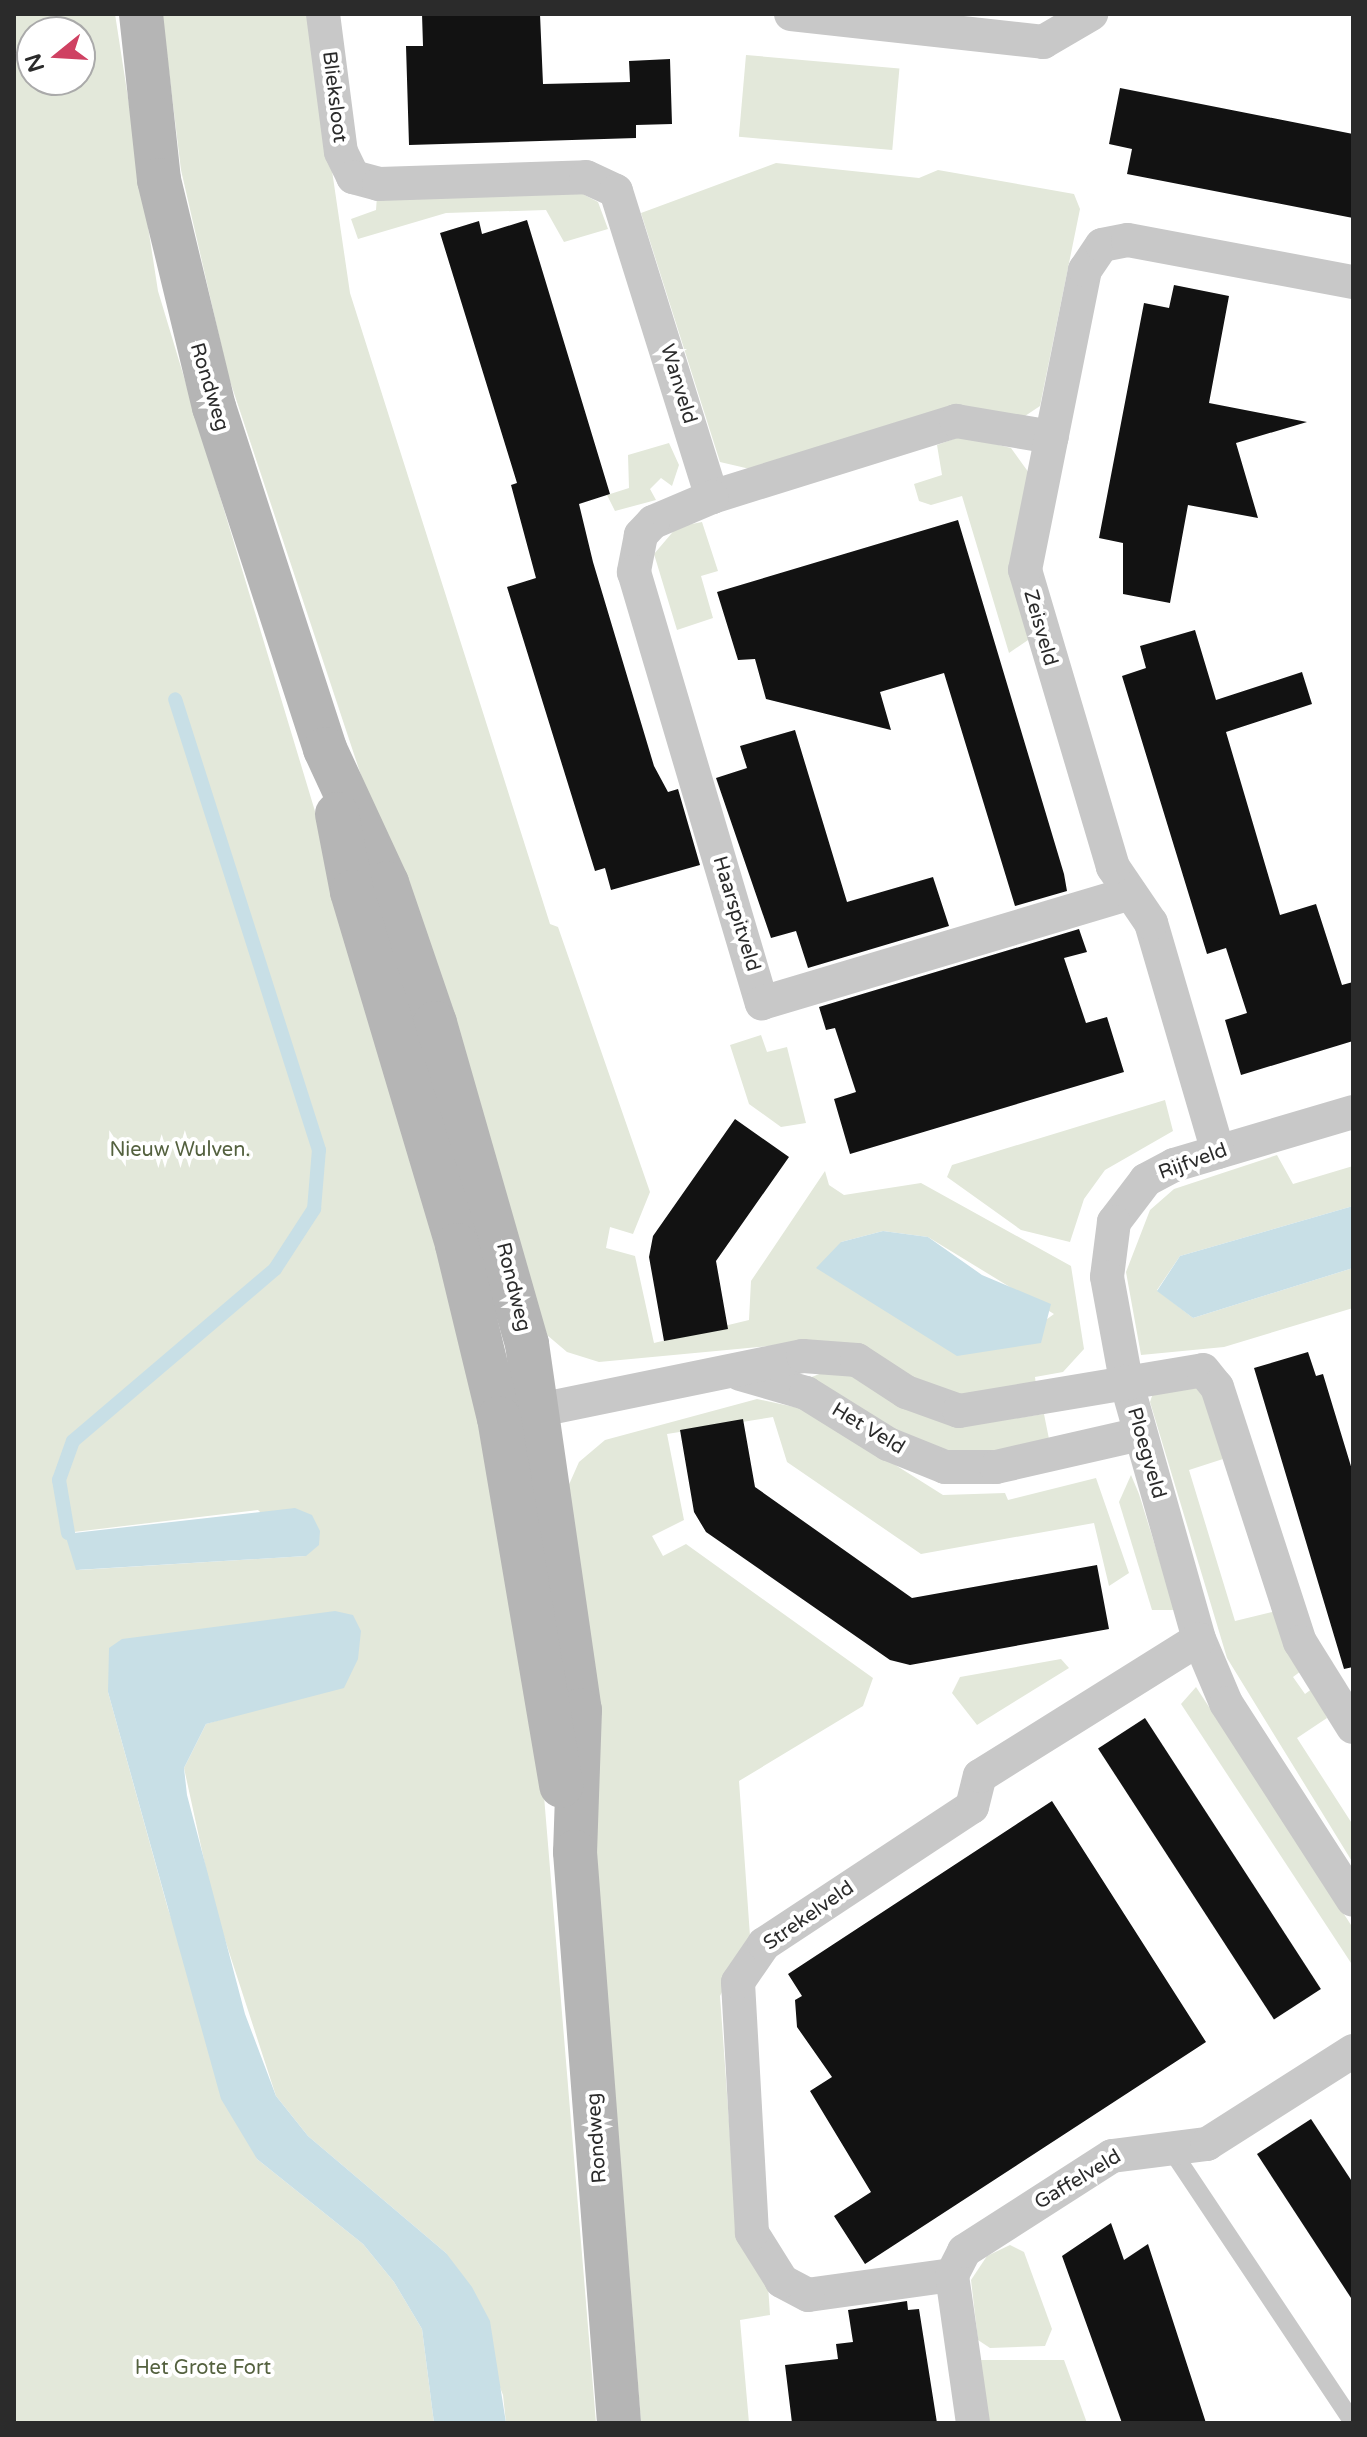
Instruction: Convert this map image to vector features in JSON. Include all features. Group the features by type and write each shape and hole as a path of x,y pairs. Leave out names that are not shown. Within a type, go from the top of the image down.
{"main road":[{"name":"Rondweg","path":"141,14 159,180 192,330 325,749 352,892 457,1245 520,1414 575,1852 619,2423"}],"street":[{"name":"Blieksloot","path":"323,14 341,152 353,177"},
{"path":"791,14 1043,42 1091,14"},
{"name":"Wanveld","path":"353,177 379,184 586,177 609,183 623,203 712,497"},
{"name":"Zeisveld","path":"1218,1152 1151,923 1113,867 1026,584 1085,270 1102,245 1128,240 1353,282"},
{"path":"712,497 956,421 1052,437"},
{"name":"Haarspitveld","path":"712,497 653,522 641,535 634,572 762,1003 1130,893"},
{"name":"Rijfveld","path":"1126,1381 1107,1277 1114,1222 1146,1180 1218,1152 1353,1112"},
{"name":"Het Veld","path":"520,1414 740,1374 803,1356 835,1356 959,1411 1045,1402 1126,1381"},
{"name":"Ploegveld","path":"1353,1727 1300,1642 1211,1376 1191,1367 1126,1381 1199,1639 1226,1703 1353,1900"},
{"name":"Het Veld","path":"740,1374 806,1393 888,1444 945,1467 996,1467 1140,1434"},
{"name":"Strekelveld","path":"952,2275 808,2295 782,2281 752,2233 738,1982 764,1944 972,1807 980,1776 1199,1639"},
{"name":"Gaffelveld","path":"952,2275 964,2251 1112,2156 1172,2151 1207,2144 1353,2051"},
{"path":"952,2275 973,2423"}],"lane":[{"path":"1172,2151 1353,2422"}],"green space":[{"path":"14,14 115,14 158,291 378,1020 486,1416 543,1784 596,2423 506,2423 503,2395 446,2253 308,2136 276,2096 214,1906 184,1768 206,1724 239,1714 108,1692 168,1909 257,2159 363,2244 394,2282 422,2329 434,2423 14,2423","holes":["258,1510 306,1556 79,1570 74,1532"]},
{"path":"162,14 309,14 350,293 550,924 558,927 650,1192 633,1234 610,1227 606,1248 635,1256 654,1343 749,1320 751,1281 825,1171 829,1185 844,1195 921,1183 1071,1266 1084,1349 1063,1372 1035,1377 1037,1392 943,1397 790,1344 599,1362 567,1352 547,1335 228,375 181,170","holes":["883,1231 928,1237 1054,1314 1043,1322 841,1242"]},
{"path":"746,55 899,68 892,150 739,137"},
{"path":"776,163 919,178 938,170 1074,194 1080,209 1040,406 1025,416 750,469 720,462 641,213"},
{"path":"575,190 598,202 608,229 564,242 546,210 446,213 358,239 351,219 376,210 377,196"},
{"path":"962,436 1011,448 1029,473 1031,638 1009,653 962,496 931,505 919,501 914,484 942,475 937,445"},
{"path":"669,443 679,465 672,486 661,478 650,489 656,500 615,511 607,495 629,488 628,455"},
{"path":"702,522 718,571 701,576 713,618 677,630 654,554 677,527"},
{"path":"761,1035 767,1052 787,1047 806,1123 781,1127 749,1104 730,1045"},
{"path":"1165,1100 1173,1131 1105,1170 1084,1199 1070,1242 1021,1230 947,1177 952,1165"},
{"path":"1277,1155 1293,1184 1353,1166 1353,1206 1180,1256 1157,1290 1193,1318 1353,1268 1353,1308 1224,1347 1141,1355 1126,1272 1150,1210 1174,1189"},
{"path":"835,1368 970,1425 1044,1414 1050,1444 987,1455 917,1446 809,1378"},
{"path":"1187,1382 1203,1393 1223,1459 1189,1470 1235,1621 1276,1611 1301,1671 1293,1677 1305,1694 1313,1688 1327,1718 1297,1738 1353,1825 1353,1863 1227,1658 1150,1402 1153,1393"},
{"path":"757,1399 808,1410 943,1495 1005,1493 1008,1500 1096,1478 1129,1573 1109,1586 1094,1523 921,1554 787,1462 773,1417 667,1434 684,1520 652,1536 663,1556 686,1544 873,1678 863,1706 739,1781 750,1936 720,1996 737,2233 768,2285 770,2315 740,2320 749,2423 641,2423 567,1489 579,1462 605,1440"},
{"path":"1131,1475 1175,1610 1152,1610 1119,1502"},
{"path":"1061,1659 1069,1668 977,1725 952,1693 960,1677"},
{"path":"1196,1687 1353,1928 1353,1966 1181,1704"},
{"path":"1010,2245 1024,2252 1052,2329 1045,2346 990,2348 978,2340 971,2280 987,2256"},
{"path":"980,2360 1064,2360 1087,2423 989,2423"}],"water":[{"path":"1353,1206 1353,1268 1193,1318 1157,1291 1180,1256"},
{"path":"883,1231 928,1237 982,1275 1051,1304 1041,1343 957,1356 816,1268 841,1242"},
{"path":"295,1508 312,1515 320,1531 319,1545 306,1556 76,1570 65,1534"},
{"path":"335,1611 353,1615 361,1631 358,1659 344,1688 206,1724 184,1768 187,1795 245,2014 276,2096 308,2136 446,2253 472,2287 490,2321 506,2423 434,2423 422,2329 394,2282 363,2244 257,2159 221,2099 108,1692 109,1648 122,1639"}],"building":[{"path":"422,14 540,14 543,84 630,82 629,61 670,59 672,124 636,125 636,138 409,145 406,46 423,46"},
{"path":"1120,88 1353,134 1353,218 1127,174 1132,149 1109,144"},
{"path":"527,220 610,494 579,504 593,562 654,766 668,792 678,789 700,865 611,890 605,868 595,871 507,587 536,578 511,485 517,483 440,233 479,221 482,234"},
{"path":"1174,285 1229,296 1209,403 1307,422 1236,443 1258,518 1188,505 1170,603 1123,594 1123,543 1099,538 1144,303 1169,308"},
{"path":"958,520 1067,891 1015,906 944,673 880,692 891,730 766,699 755,659 738,660 717,592"},
{"path":"1195,630 1216,700 1302,672 1312,704 1226,732 1280,915 1316,904 1342,985 1353,982 1353,1041 1241,1075 1225,1020 1247,1013 1226,948 1207,954 1122,676 1146,668 1140,646"},
{"path":"795,730 847,902 933,877 949,926 808,968 796,931 771,938 716,778 747,768 740,746"},
{"path":"1079,929 1087,952 1064,958 1086,1023 1107,1017 1124,1072 850,1154 834,1099 856,1092 835,1028 826,1030 819,1007"},
{"path":"735,1119 789,1157 716,1261 728,1329 664,1341 649,1257 653,1236"},
{"path":"1308,1352 1316,1376 1323,1374 1353,1473 1353,1667 1344,1669 1254,1368"},
{"path":"743,1419 755,1487 912,1598 1097,1565 1109,1629 910,1665 890,1660 706,1532 694,1512 680,1430"},
{"path":"1145,1718 1321,1989 1274,2019 1098,1748"},
{"path":"1052,1801 1206,2042 865,2264 834,2216 871,2192 810,2091 832,2077 797,2027 795,2000 802,1996 788,1974"},
{"path":"1311,2119 1353,2183 1353,2301 1257,2154"},
{"path":"1111,2223 1124,2260 1148,2244 1206,2423 1122,2423 1062,2256"},
{"path":"907,2301 908,2310 919,2309 937,2423 792,2423 785,2365 838,2359 836,2344 853,2342 848,2310"}],"waterway":[{"path":"68,1533 59,1480 73,1441 275,1269 314,1209 319,1150 175,699"}],"park label":[{"name":"Nieuw Wulven.","path":"180,1150"},
{"name":"Het Grote Fort","path":"203,2368"}]}
